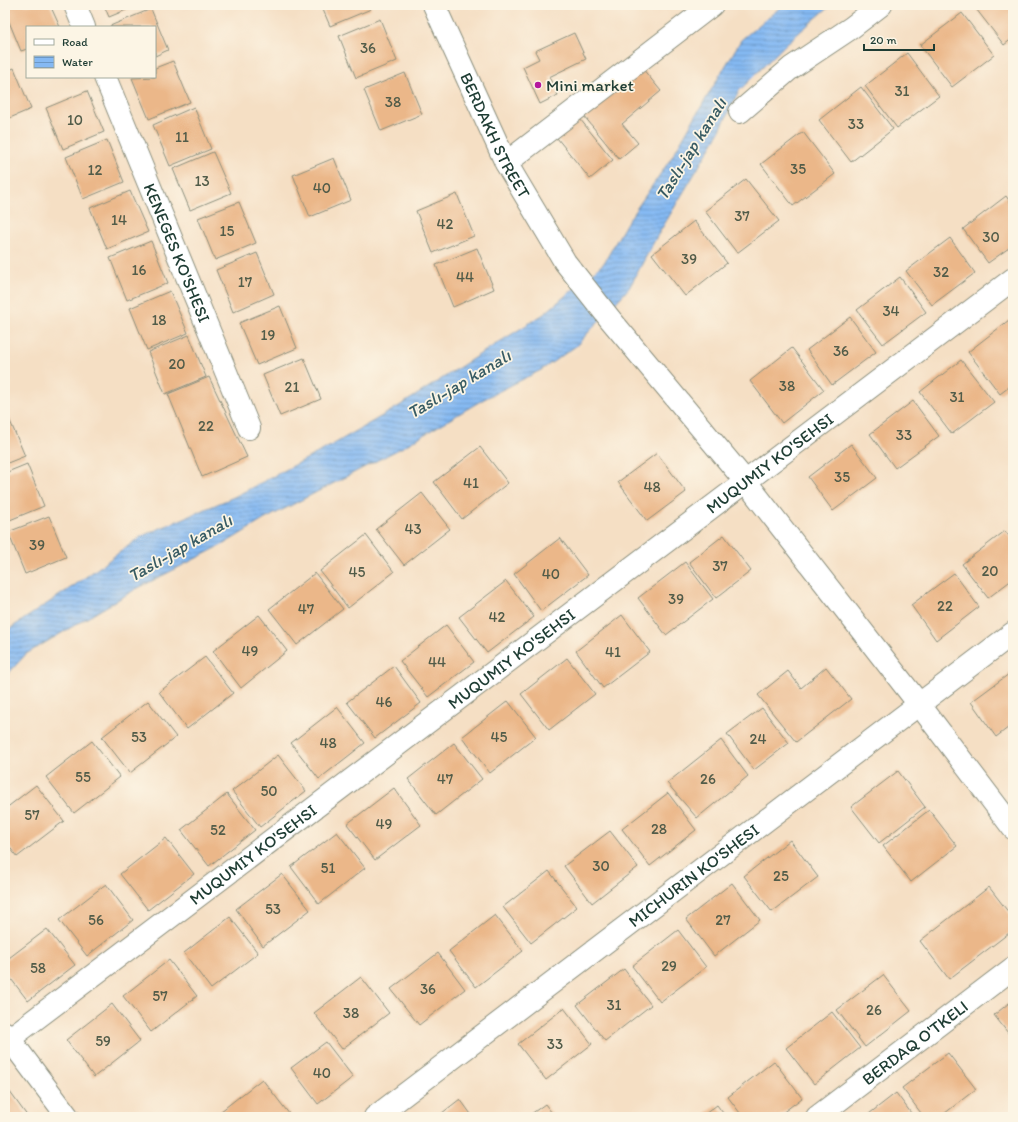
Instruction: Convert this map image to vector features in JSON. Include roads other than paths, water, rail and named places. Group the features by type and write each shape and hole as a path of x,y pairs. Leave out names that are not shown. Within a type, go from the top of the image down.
{"street":[{"path":"75,5 84,26"},
{"name":"BERDAKH STREET","path":"434,5 506,163 565,262 610,319 746,482 919,704 1013,828"},
{"path":"506,163 712,5"},
{"path":"740,112 791,68 851,28 881,5"},
{"name":"KENEGES KO'SHESI","path":"105,78 249,428"},
{"name":"MUQUMIY KO'SEHSI","path":"7,1036 746,482 1013,279"},
{"name":"MICHURIN KO'SHESI","path":"375,1117 1013,633"},
{"name":"BERDAQ O'TKELI","path":"817,1117 1013,968"},
{"path":"7,1036 68,1117"}],"water":[{"name":"Taslı-jap kanalı","path":"783,5 831,5 787,43 739,91 716,138 656,238 629,288 576,346 541,370 484,399 401,448 265,519 222,545 136,589 26,654 5,677 5,632 75,585 142,536 234,497 327,448 401,405 544,314 604,263 626,224 672,157 741,40"}],"place":[{"name":"Mini market","path":"538,85"}]}
